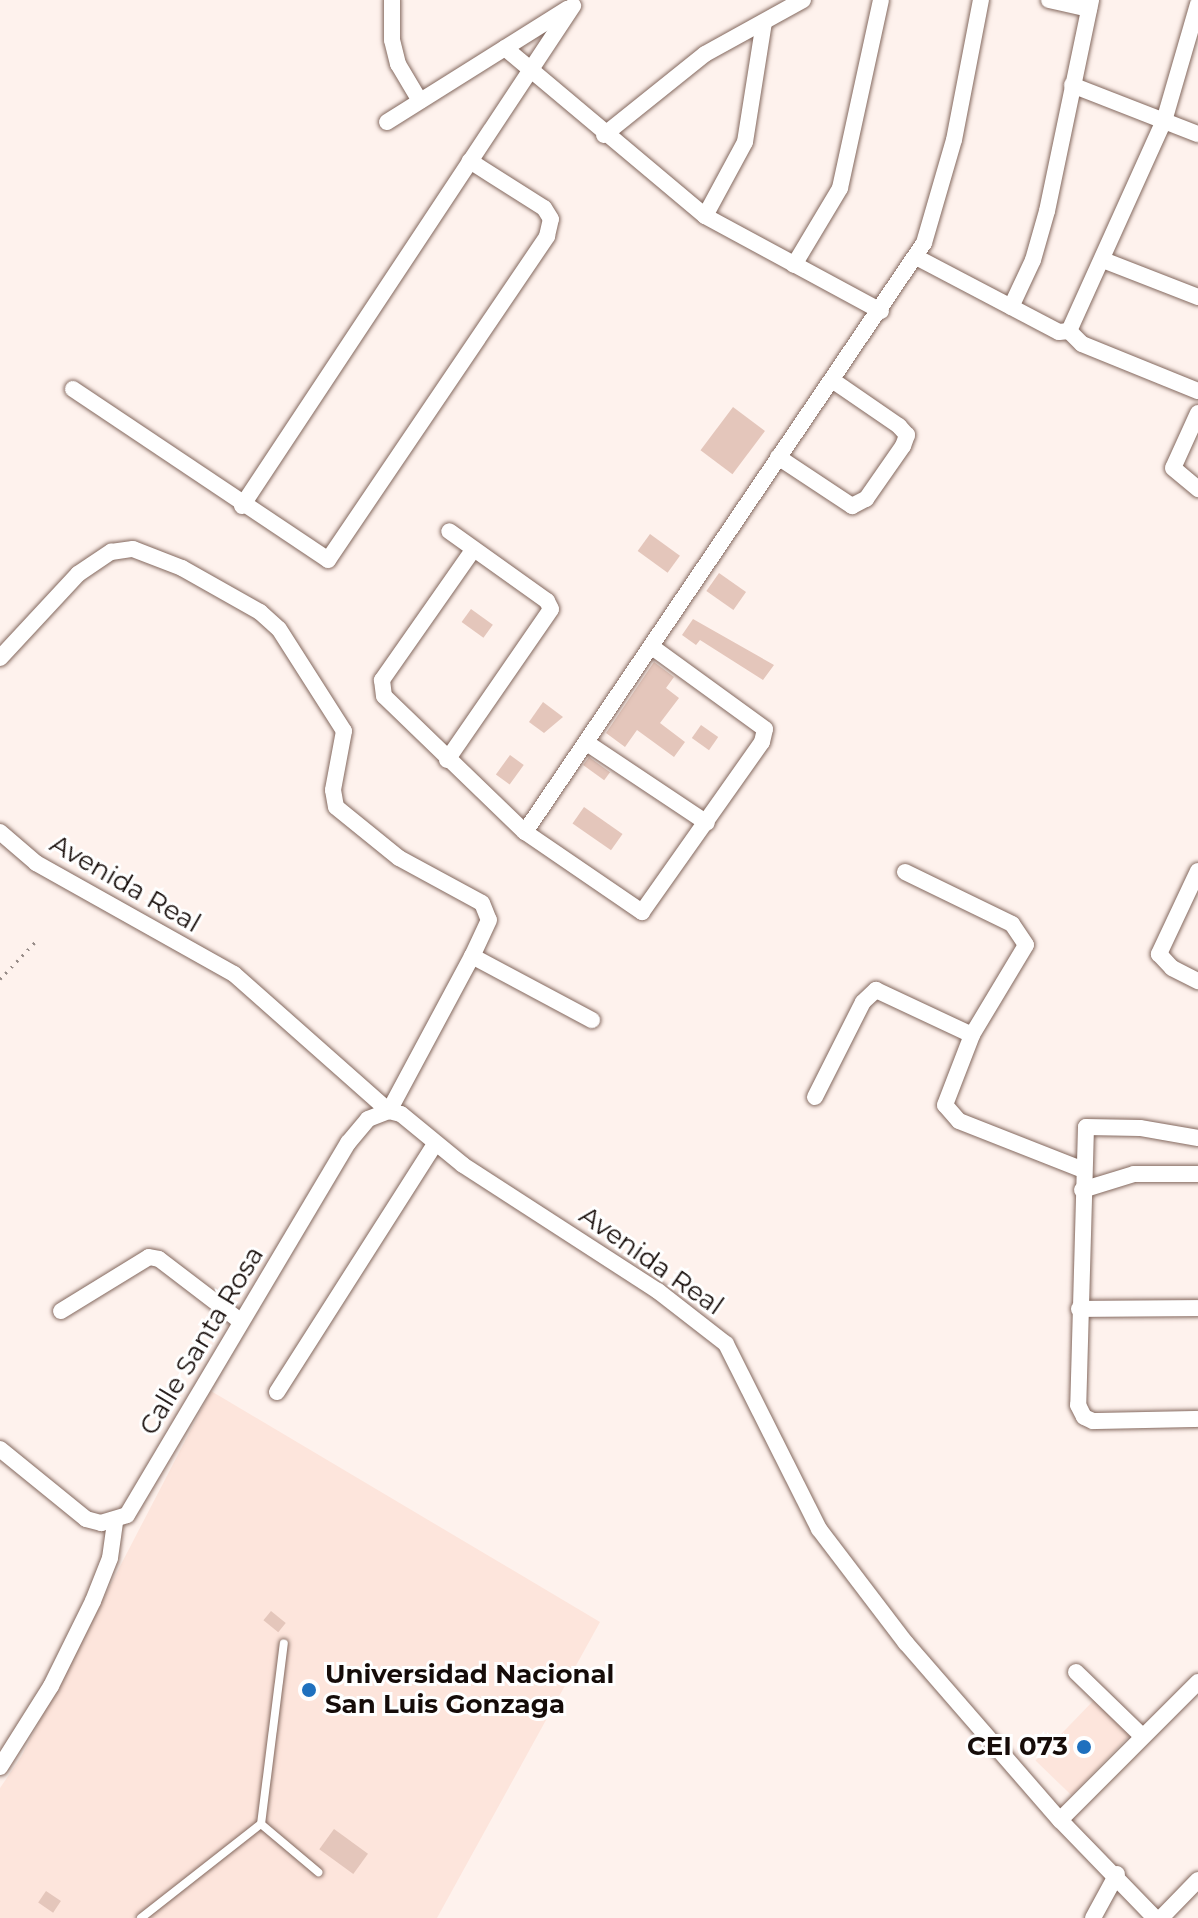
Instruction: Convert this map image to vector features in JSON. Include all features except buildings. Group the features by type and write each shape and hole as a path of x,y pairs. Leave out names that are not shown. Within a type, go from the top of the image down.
{"street":[{"path":"604,135 705,54 803,0"},
{"path":"794,265 840,188 881,0"},
{"path":"525,832 916,257 937,208 951,154 981,0"},
{"path":"1011,307 1037,248 1090,4 1049,0"},
{"path":"394,1 398,64 420,101"},
{"path":"387,122 577,3"},
{"path":"242,506 577,3"},
{"path":"1069,331 1164,121 1198,4"},
{"path":"705,216 745,142 764,22"},
{"path":"505,48 604,135 705,216 881,311"},
{"path":"1072,85 1198,134"},
{"path":"73,389 242,506 328,560 547,236 551,219 544,208 470,161"},
{"path":"916,257 1059,332 1069,331"},
{"path":"1103,260 1198,297"},
{"path":"1069,331 1082,344 1198,391"},
{"path":"778,457 852,506 866,499 903,446 907,435 899,426 832,380"},
{"path":"1198,413 1173,468 1198,489"},
{"path":"447,760 551,609 547,601 449,531"},
{"name":"Calle Santa Rosa","path":"0,658 78,574 111,552 133,549 170,563 260,612 279,629 344,731 333,790 336,807 399,858 488,911 472,956 389,1111 368,1119 348,1143 127,1515 115,1522"},
{"path":"473,550 380,688 447,760 525,832 642,912 762,742 765,729 652,647"},
{"path":"587,743 707,823"},
{"name":"Avenida Real","path":"0,832 36,863 234,974 389,1111 401,1114 435,1144 658,1291 726,1344 819,1529 906,1643 1060,1820 1158,1918"},
{"path":"1198,871 1159,954 1172,968 1198,981"},
{"path":"905,872 1012,924 1024,935 1026,945 972,1035 945,1105 959,1121 1081,1169"},
{"path":"472,956 592,1020"},
{"path":"815,1097 863,1002 876,990 972,1035"},
{"path":"1198,1138 1140,1128 1086,1127 1081,1169 1078,1405 1084,1417 1198,1419"},
{"path":"277,1392 435,1144"},
{"path":"1082,1190 1134,1174 1198,1174"},
{"path":"61,1311 149,1257 159,1259 240,1321"},
{"path":"1079,1309 1198,1308"},
{"path":"0,1449 86,1519 115,1522 110,1558 93,1601 6,1746 0,1767"},
{"path":"1076,1672 1142,1736"},
{"path":"1060,1820 1198,1682"},
{"path":"1093,1918 1117,1874"},
{"path":"1158,1918 1198,1880"}],"lane":[{"path":"141,1918 261,1824 284,1643"},
{"path":"261,1824 318,1872"}],"path":[{"path":"0,979 38,939"}],"shaded area":[{"name":"Universidad Nacional San Luis Gonzaga","path":"211,1391 600,1622 437,1918 0,1918 0,1788 21,1757"},
{"name":"CEI 073","path":"1096,1698 1132,1733 1072,1795 1036,1761"}],"place":[{"name":"Universidad Nacional San Luis Gonzaga","path":"309,1690"},
{"name":"CEI 073","path":"1084,1747"}]}
